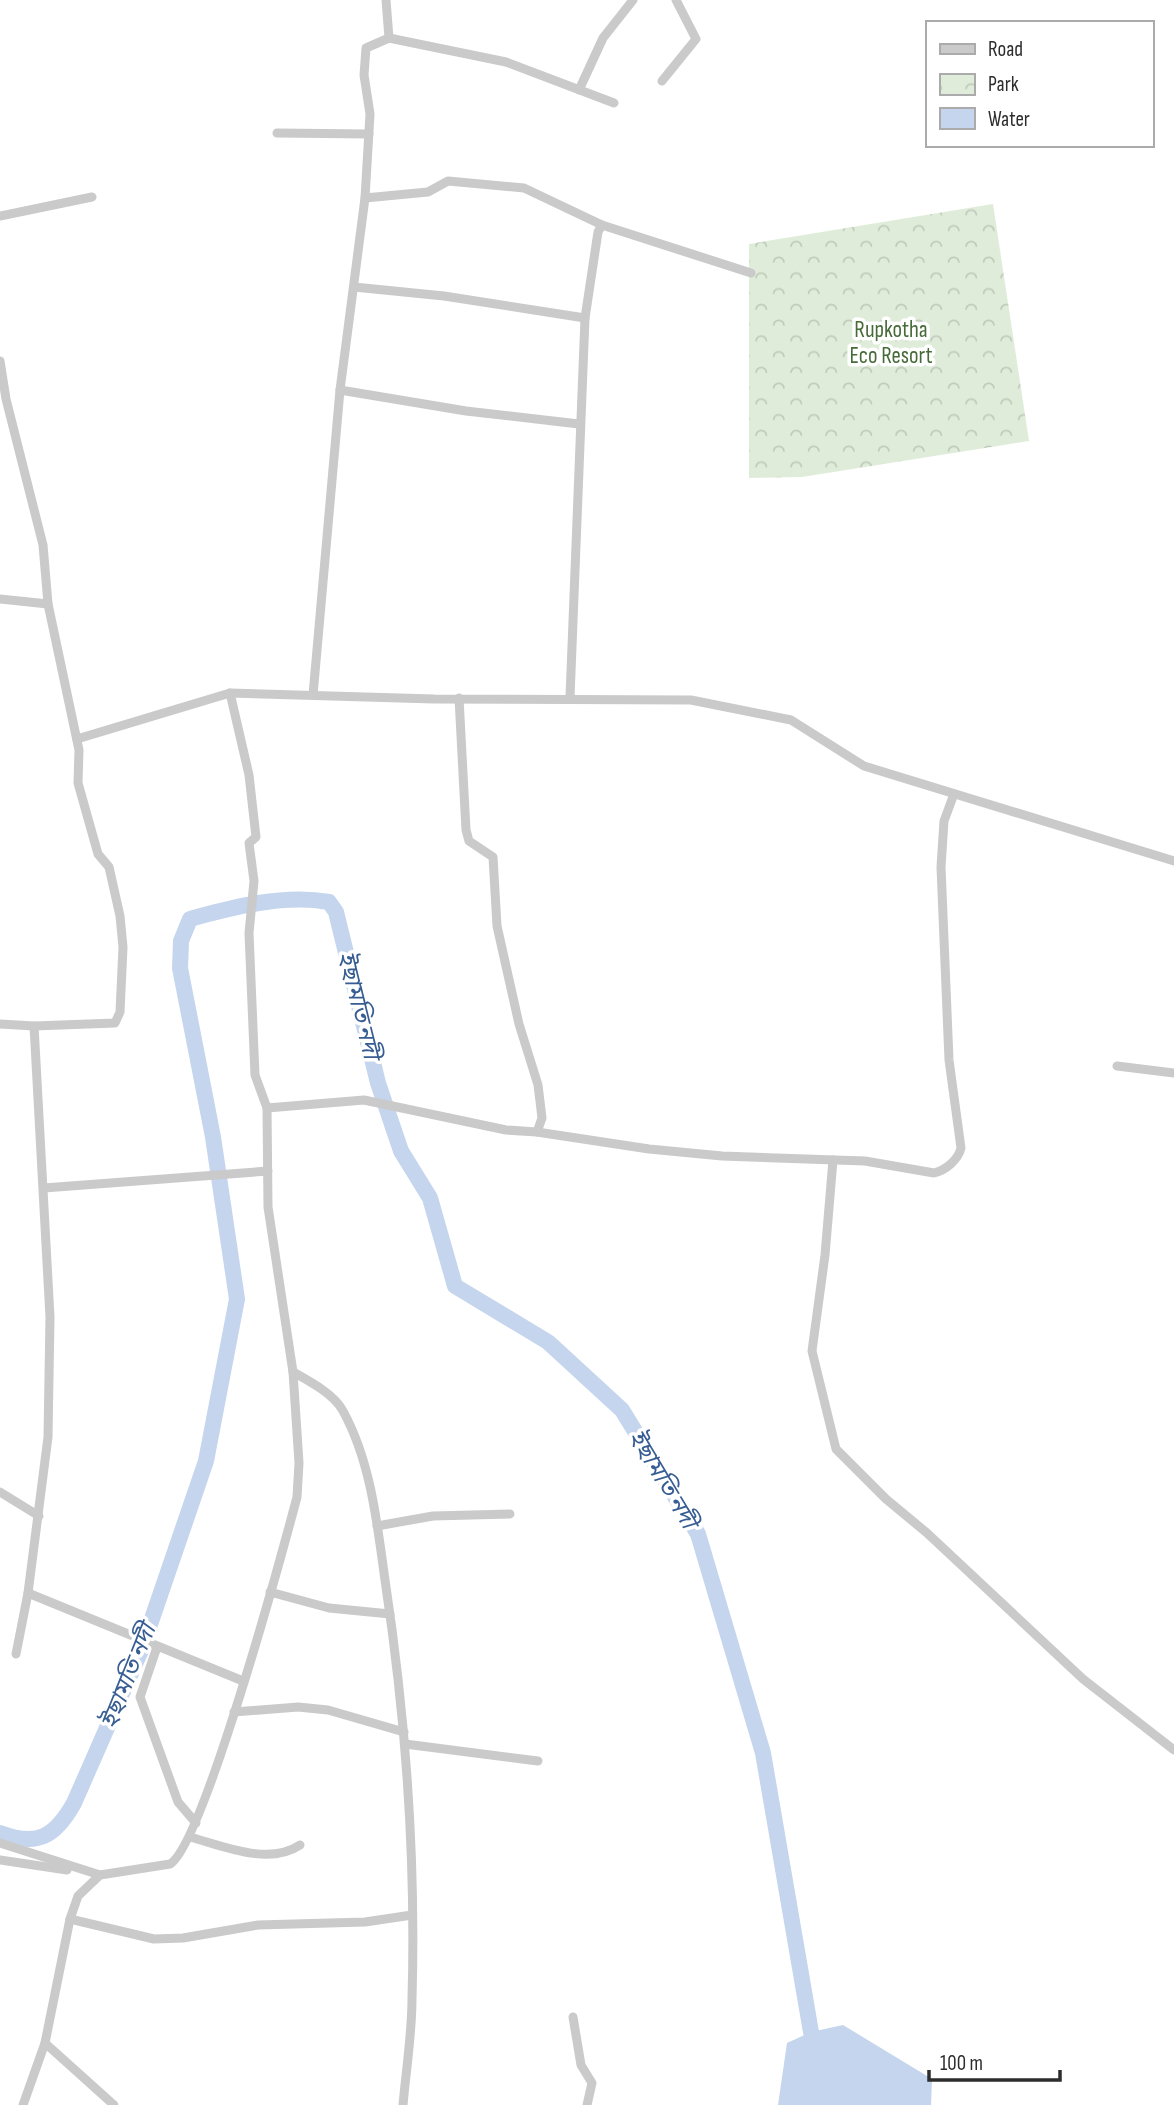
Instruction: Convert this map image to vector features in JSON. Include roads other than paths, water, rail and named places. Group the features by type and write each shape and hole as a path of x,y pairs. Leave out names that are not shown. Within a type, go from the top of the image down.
{"street":[{"path":"386,0 389,38"},
{"path":"579,90 603,38 633,0"},
{"path":"662,80 695,38 676,0"},
{"path":"313,695 340,390 365,198 369,134 364,75 366,48 389,38 506,62 614,103"},
{"path":"278,133 369,134"},
{"path":"365,198 428,191 449,181 524,188 602,225 751,273"},
{"path":"0,216 92,197"},
{"path":"570,697 585,318 602,225"},
{"path":"354,287 444,296 585,318"},
{"path":"0,360 6,399 43,545 48,604 77,739 78,783 98,854 109,867 121,916 123,947 120,1012 115,1023 34,1026 0,1024"},
{"path":"340,390 466,411 579,424"},
{"path":"0,599 48,604"},
{"path":"77,739 230,693 691,700 791,720 864,766 1174,861"},
{"path":"0,1860 97,1876 170,1864 190,1837 234,1712 297,1497 299,1463 293,1372 274,1256 267,1108 255,1075 249,933 254,898 249,843 256,837 256,814 230,693"},
{"path":"459,698 466,830 469,841 493,856 497,926 519,1024 538,1086 542,1118 537,1132"},
{"path":"267,1108 364,1100 506,1130 698,1154 865,1161 934,1172 943,1171 959,1154 949,1060 941,867 944,821 954,794"},
{"path":"16,1654 28,1593 30,1560 39,1516 48,1437 50,1359 44,1188 34,1026"},
{"path":"1117,1066 1174,1073"},
{"path":"833,1160 827,1243 812,1351 836,1449 886,1499 927,1533 1083,1679 1174,1750"},
{"path":"44,1188 268,1171"},
{"path":"293,1372 310,1381 342,1408 360,1451 377,1526 405,1744 412,1915 412,2001 403,2105"},
{"path":"0,1492 39,1516"},
{"path":"377,1526 433,1516 510,1514"},
{"path":"271,1592 330,1608 390,1614"},
{"path":"28,1593 129,1637 243,1681"},
{"path":"156,1647 140,1697 178,1802 195,1824"},
{"path":"234,1712 298,1707 328,1710 404,1732"},
{"path":"405,1744 538,1761"},
{"path":"190,1837 263,1854 292,1851 300,1846"},
{"path":"0,1843 97,1876"},
{"path":"23,2105 45,2043 70,1919 78,1896 97,1876"},
{"path":"70,1919 154,1939 183,1938 258,1925 365,1922 412,1915"},
{"path":"573,2017 582,2065 592,2083 587,2105"},
{"path":"45,2043 114,2105"}],"water":[{"path":"843,2025 932,2079 931,2105 778,2105 787,2043 811,2032"}],"waterway":[{"name":"ইছামতি নদী","path":"0,1833 25,1839 44,1836 60,1824 74,1803 142,1648 206,1461 237,1299 213,1137 180,968 181,941 190,919 206,914 277,901 329,902 336,912 378,1083 401,1151 430,1198 455,1286 548,1342 622,1410 698,1534 763,1753 811,2032 817,2051"}],"park label":[{"name":"Rupkotha Eco Resort","path":"891,342"}]}
